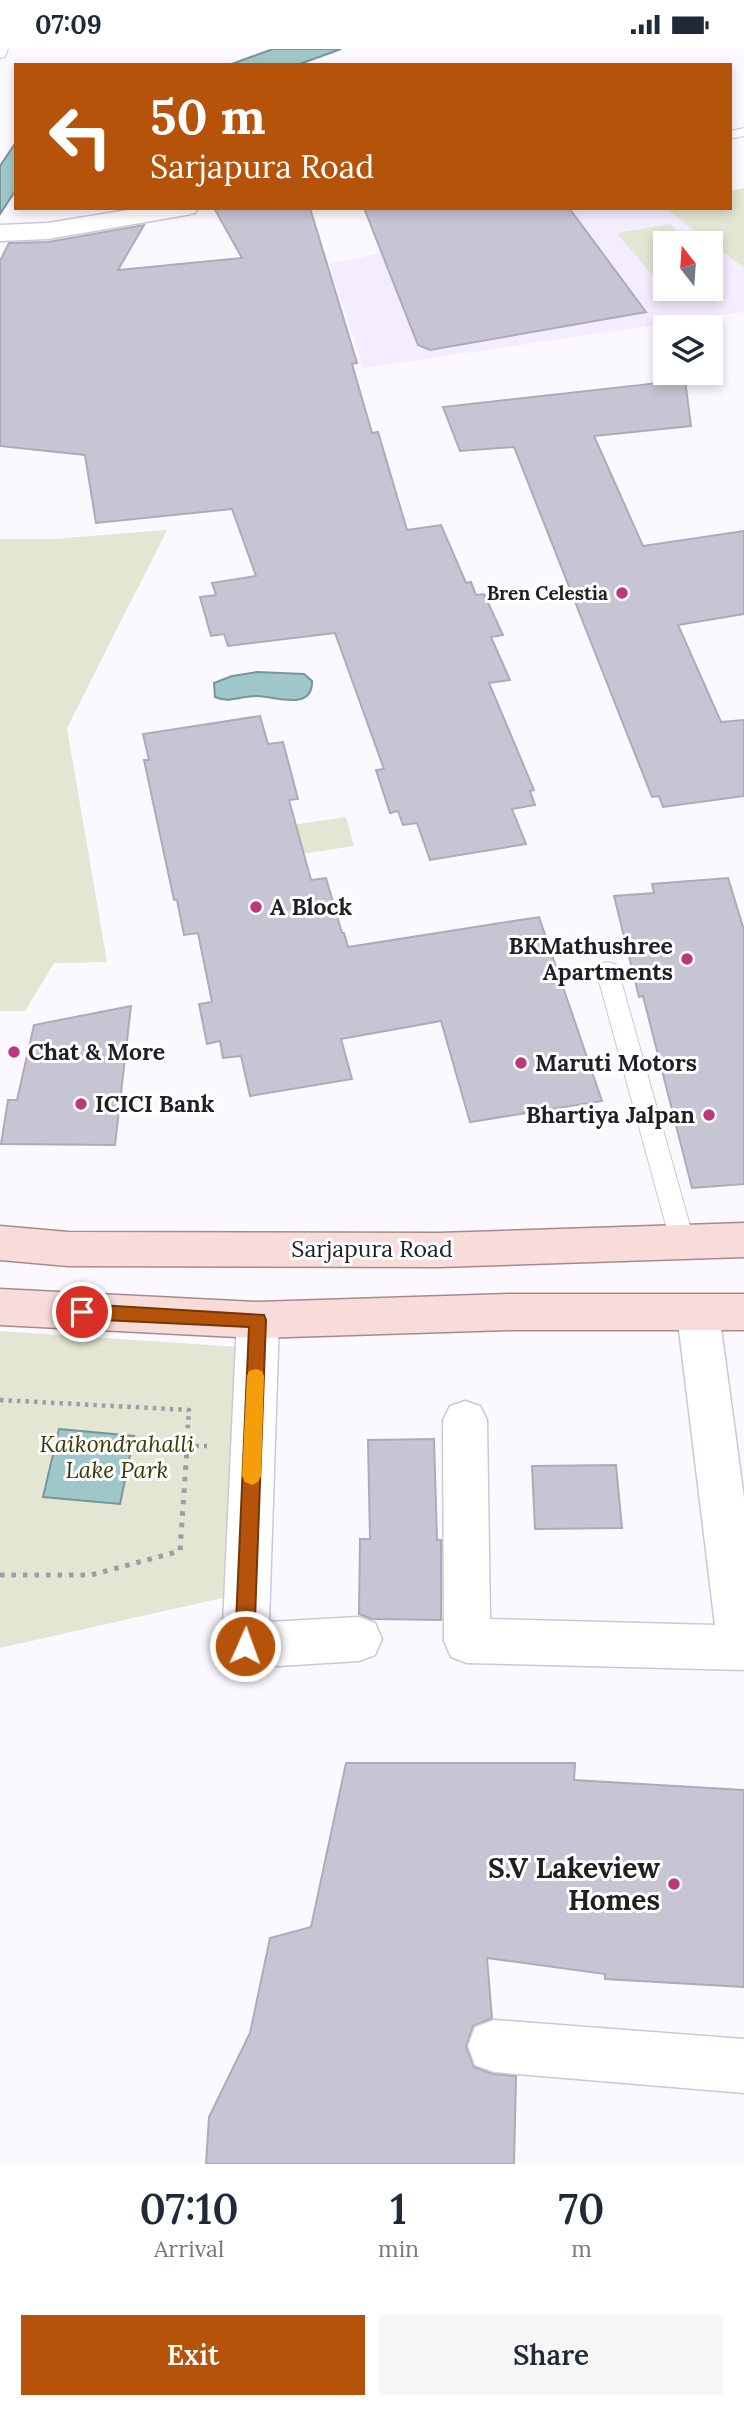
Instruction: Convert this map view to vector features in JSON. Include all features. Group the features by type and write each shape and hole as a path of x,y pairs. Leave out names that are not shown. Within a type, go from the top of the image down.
{"main road":[{"name":"Sarjapura Road","path":"0,1243 68,1249 439,1250 744,1240"},
{"path":"0,1307 258,1320 508,1312 744,1312"}],"street":[{"path":"0,233 48,231 174,210"},
{"path":"465,1420 467,1641 743,1648 698,1313"},
{"path":"258,1320 245,1646 359,1639"},
{"path":"494,2046 744,2066"}],"lane":[{"path":"607,970 682,1240"}],"path":[{"path":"0,1400 189,1410 180,1551 91,1575 0,1575"}],"shaded area":[{"path":"535,210 667,210 695,231 653,231 653,301 723,301 723,252 744,268 744,312 723,315 653,315 653,325 363,368 329,262 352,260"}],"green space":[{"path":"744,188 744,268 723,252 723,231 695,231 667,210 732,210 732,191"},
{"path":"671,224 677,231 653,231 653,276 617,233"},
{"path":"167,530 67,728 107,962 54,963 25,1011 0,1011 0,539 53,539"},
{"path":"346,817 354,846 300,854 292,825"},
{"name":"Kaikondrahalli Lake Park","path":"0,1331 239,1347 231,1596 0,1648"}],"water":[{"path":"273,49 341,49 302,63 234,63"},
{"path":"14,145 14,193 0,214 0,166"},
{"path":"257,672 304,674 312,681 311,690 307,696 292,700 258,696 226,700 215,697 214,683 232,676"},
{"path":"59,1429 134,1436 120,1504 43,1497"}],"building":[{"path":"215,210 311,210 357,363 352,364 372,433 378,432 407,530 441,525 466,583 471,582 476,595 484,594 503,635 491,637 510,680 489,683 534,790 530,791 535,805 512,809 526,844 430,860 417,823 403,825 398,811 390,813 376,770 384,769 335,633 228,646 224,634 211,636 200,597 216,595 212,583 256,576 232,509 96,523 85,455 0,446 0,261 9,243 48,242 144,225 118,270 242,258"},
{"path":"365,210 570,210 646,312 430,350 418,345"},
{"name":"Bren Celestia","path":"653,384 686,385 691,426 594,436 643,546 744,531 744,614 678,625 721,722 744,720 744,796 663,807 659,796 652,797 514,447 460,451 443,407"},
{"name":"A Block","path":"260,716 268,744 283,742 298,799 289,800 311,880 326,878 348,947 539,917 602,1101 470,1122 441,1021 341,1039 352,1079 250,1096 241,1056 223,1058 220,1041 207,1044 199,1004 212,1002 198,933 184,935 177,900 174,900 144,760 149,760 143,734"},
{"path":"728,878 744,930 744,1184 692,1188 643,996 639,997 614,896 654,893 652,884"},
{"path":"131,1006 115,1145 1,1144 8,1100 17,1100 34,1025"},
{"path":"434,1439 437,1540 441,1540 441,1620 372,1619 359,1614 360,1539 370,1539 368,1440"},
{"path":"616,1465 622,1528 535,1529 532,1466"},
{"path":"346,1763 575,1763 574,1780 744,1790 744,1987 605,1979 605,1974 487,1958 492,2018 473,2026 466,2047 474,2067 493,2074 516,2076 514,2164 206,2164 209,2117 250,2033 270,1938 311,1927"}],"slow traffic":[{"path":"252,1476 256,1376"}],"place":[{"name":"Bren Celestia","path":"622,593"},
{"name":"A Block","path":"256,907"},
{"name":"BKMathushree Apartments","path":"687,959"},
{"name":"Chat & More","path":"14,1052"},
{"name":"Maruti Motors","path":"521,1063"},
{"name":"ICICI Bank","path":"81,1104"},
{"name":"Bhartiya Jalpan","path":"709,1115"},
{"name":"S.V Lakeview Homes","path":"674,1884"}],"route":[{"path":"82,1312 258,1320 245,1646"}]}
